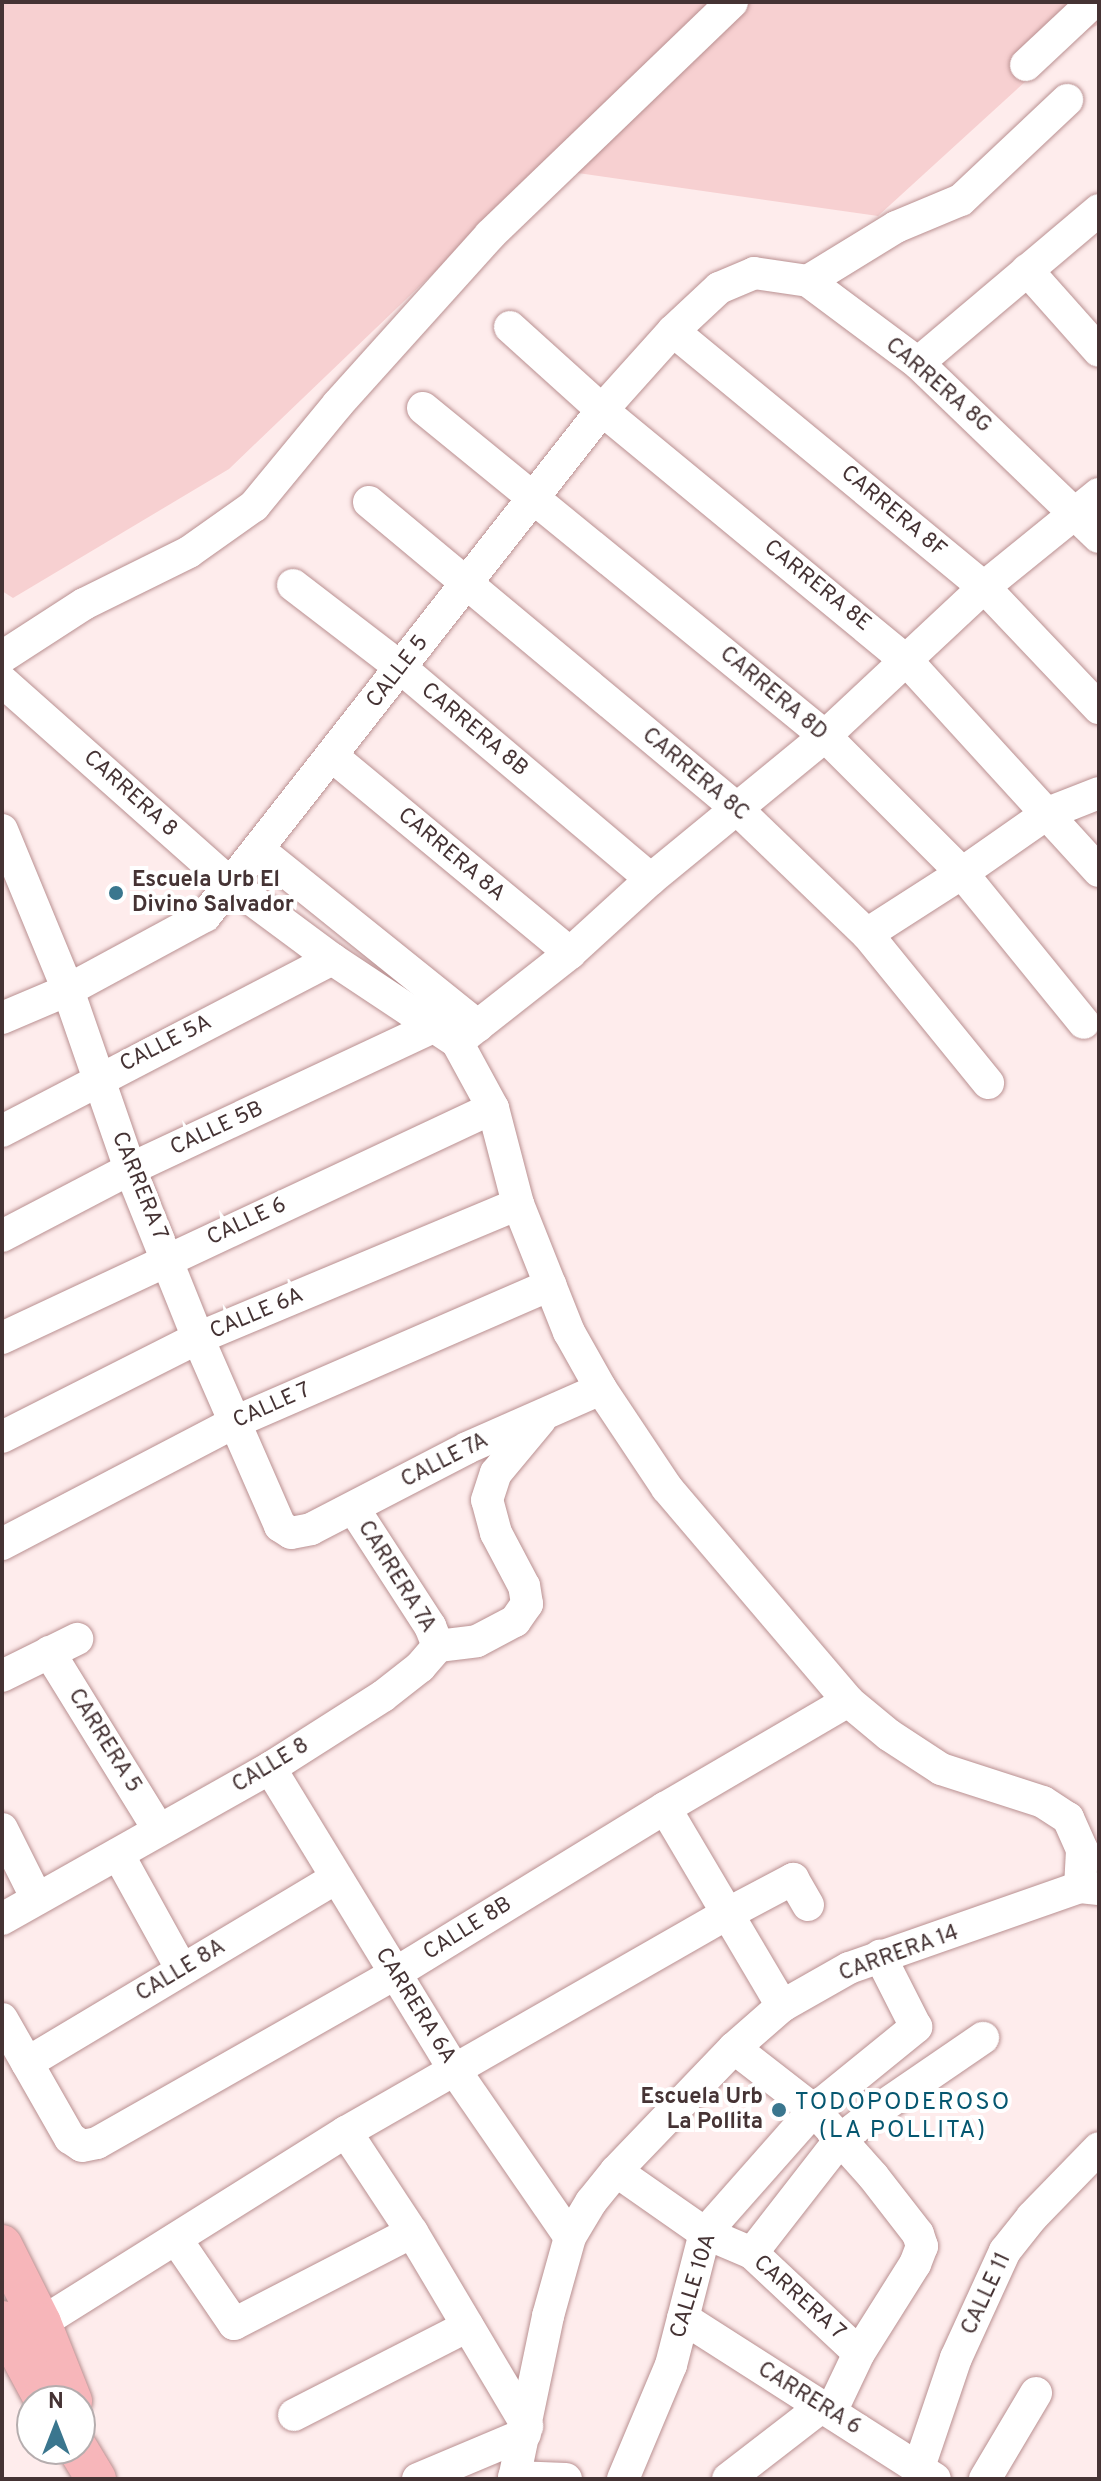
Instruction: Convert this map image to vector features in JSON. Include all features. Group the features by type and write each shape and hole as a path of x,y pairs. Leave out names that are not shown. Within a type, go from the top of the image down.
{"main road":[{"path":"2,2245 41,2323 66,2385"},
{"path":"2,2321 36,2385"}],"street":[{"path":"2,657 84,604 189,552 254,506 338,404 490,235 732,2"},
{"path":"1026,65 1074,8"},
{"path":"808,281 896,227 961,200 1067,100"},
{"path":"918,363 1099,210"},
{"path":"1027,270 1099,351"},
{"name":"CARRERA 8G","path":"754,273 808,281 918,363 1092,515"},
{"name":"CALLE 5","path":"2,1018 68,990 205,916 602,410 673,331 719,288 754,273"},
{"name":"CARRERA 8E","path":"510,327 602,410 908,662 1099,871"},
{"name":"CARRERA 8F","path":"673,331 984,587 1099,708"},
{"name":"CARRERA 8D","path":"423,408 825,736 962,873 1084,1023"},
{"name":"CARRERA 8C","path":"369,502 737,809 867,934 988,1083"},
{"name":"CALLE 5B","path":"2,1236 130,1169 457,1032 570,953 651,879 825,736 908,662 984,587 1092,515"},
{"name":"CARRERA 8B","path":"293,585 401,668 651,879"},
{"name":"CARRERA 8","path":"2,681 232,885 332,959 457,1032"},
{"name":"CARRERA 8A","path":"332,756 570,953"},
{"path":"867,934 1048,813 1099,793"},
{"name":"CARRERA 7","path":"2,830 68,990 130,1169 169,1258 198,1338 280,1526 291,1533"},
{"path":"259,850 457,1032 493,1108 518,1204 569,1332 601,1389 667,1488 848,1701 941,1769 1043,1802 1068,1818 1082,1850 1090,1888"},
{"name":"CALLE 5A","path":"2,1131 332,959"},
{"name":"CALLE 6","path":"2,1338 493,1108"},
{"name":"CALLE 6A","path":"2,1437 198,1338 518,1204"},
{"name":"CALLE 7","path":"2,1544 235,1422 550,1285"},
{"name":"CALLE 7A","path":"291,1533 311,1529 467,1448 601,1389"},
{"path":"438,1646 477,1641 515,1621 527,1604 524,1586 496,1533 487,1500 496,1473 546,1413"},
{"name":"CARRERA 7A","path":"354,1509 430,1626 438,1646"},
{"name":"CARRERA 5","path":"2,1676 63,1645 159,1830"},
{"name":"CALLE 8","path":"2,1919 270,1768 383,1696 420,1667 438,1646"},
{"name":"CALLE 8B","path":"27,2063 70,2138 82,2146 97,2143 394,1974 665,1808 848,1701"},
{"name":"CARRERA 6A","path":"270,1768 454,2069 570,2237"},
{"path":"665,1808 782,2006"},
{"path":"2,1829 37,1899"},
{"path":"118,1854 182,1970"},
{"name":"CALLE 8A","path":"27,2063 336,1878"},
{"path":"41,2323 346,2132 727,1914 793,1879 808,1905"},
{"name":"CARRERA 14","path":"514,2478 548,2316 570,2237 591,2202 616,2171 734,2048 782,2006 849,1968 1090,1888"},
{"name":"CALLE 10A","path":"623,2479 671,2365 705,2233 814,2110 916,2027 880,1956"},
{"path":"2,2019 27,2063"},
{"path":"752,2253 840,2140 983,2038"},
{"path":"728,2479 826,2409 915,2264 922,2246 918,2234 814,2110 734,2048"},
{"path":"346,2132 412,2232 526,2430 418,2479"},
{"name":"CALLE 11","path":"927,2473 956,2358 1005,2251 1032,2217 1099,2148"},
{"name":"CARRERA 7","path":"616,2171 705,2233 752,2253 859,2353"},
{"path":"176,2239 234,2324 412,2232"},
{"name":"CARRERA 6","path":"683,2318 927,2473"},
{"path":"294,2415 468,2326"},
{"path":"985,2479 1036,2393"},
{"path":"514,2478 566,2479"}],"shaded area":[{"path":"2,2 1099,2 1099,24 1072,39 878,216 543,168 229,469 13,598 2,591"}],"place":[{"name":"Escuela Urb El Divino Salvador","path":"116,893"},
{"name":"Escuela Urb La Pollita","path":"779,2110"}],"district":[{"name":"TODOPODEROSO (LA POLLITA)","path":"903,2118"}]}
